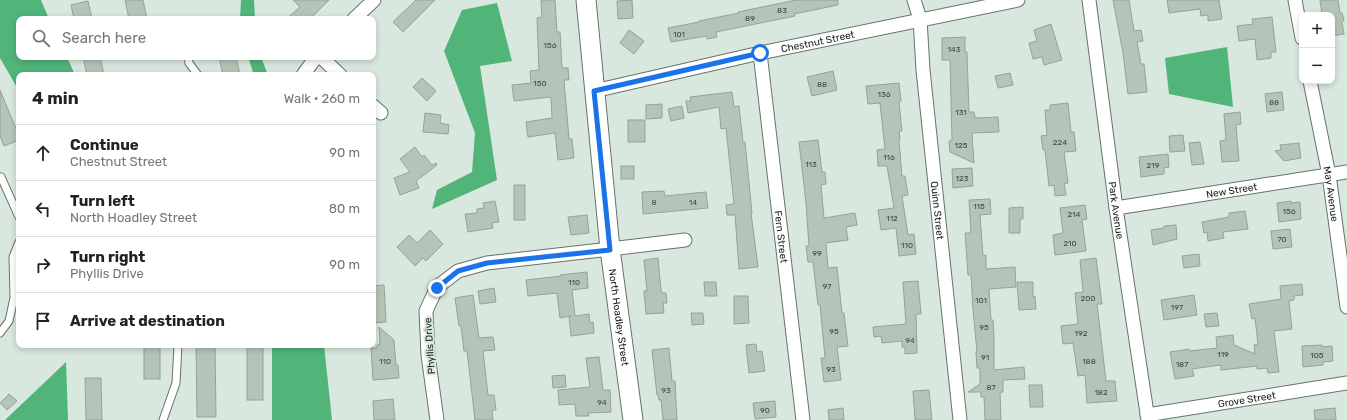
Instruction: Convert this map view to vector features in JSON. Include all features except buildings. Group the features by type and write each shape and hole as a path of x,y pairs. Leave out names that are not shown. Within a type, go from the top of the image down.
{"street":[{"path":"357,16 374,0"},
{"name":"North Hoadley Street","path":"586,0 610,250 633,420"},
{"name":"Quinn Street","path":"914,0 920,19 925,86 960,420"},
{"name":"Chestnut Street","path":"594,91 760,53 1018,0"},
{"name":"Park Avenue","path":"1089,0 1116,208 1148,417"},
{"path":"1295,0 1299,22"},
{"name":"Fern Street","path":"760,53 803,420"},
{"path":"305,72 314,60"},
{"path":"325,60 337,72"},
{"name":"May Avenue","path":"1311,84 1329,175 1347,307"},
{"name":"New Street","path":"1116,208 1347,172"},
{"name":"Phyllis Drive","path":"437,420 428,355 426,311 437,288 458,271 487,263 610,250 685,240"},
{"name":"Grove Street","path":"1148,417 1347,382"}],"lane":[{"path":"188,60 196,72"},
{"path":"1,177 16,210"},
{"path":"0,332 10,321 14,298 13,257 16,250"},
{"path":"164,420 176,383 178,348"}],"green space":[{"path":"0,0 41,0 48,16 16,16 16,60 68,60 74,72 16,72 16,86 0,58"},
{"path":"241,0 254,0 255,16 240,16"},
{"path":"497,3 512,61 480,66 497,180 432,209 437,190 472,172 475,133 444,51 462,10"},
{"path":"1227,47 1233,107 1169,94 1165,58"},
{"path":"249,60 262,60 267,72 253,72"},
{"path":"272,348 324,348 332,420 272,420"},
{"path":"66,362 68,420 5,420"}],"route":[{"path":"437,288 458,271 487,263 610,250 594,91 760,53"}]}
